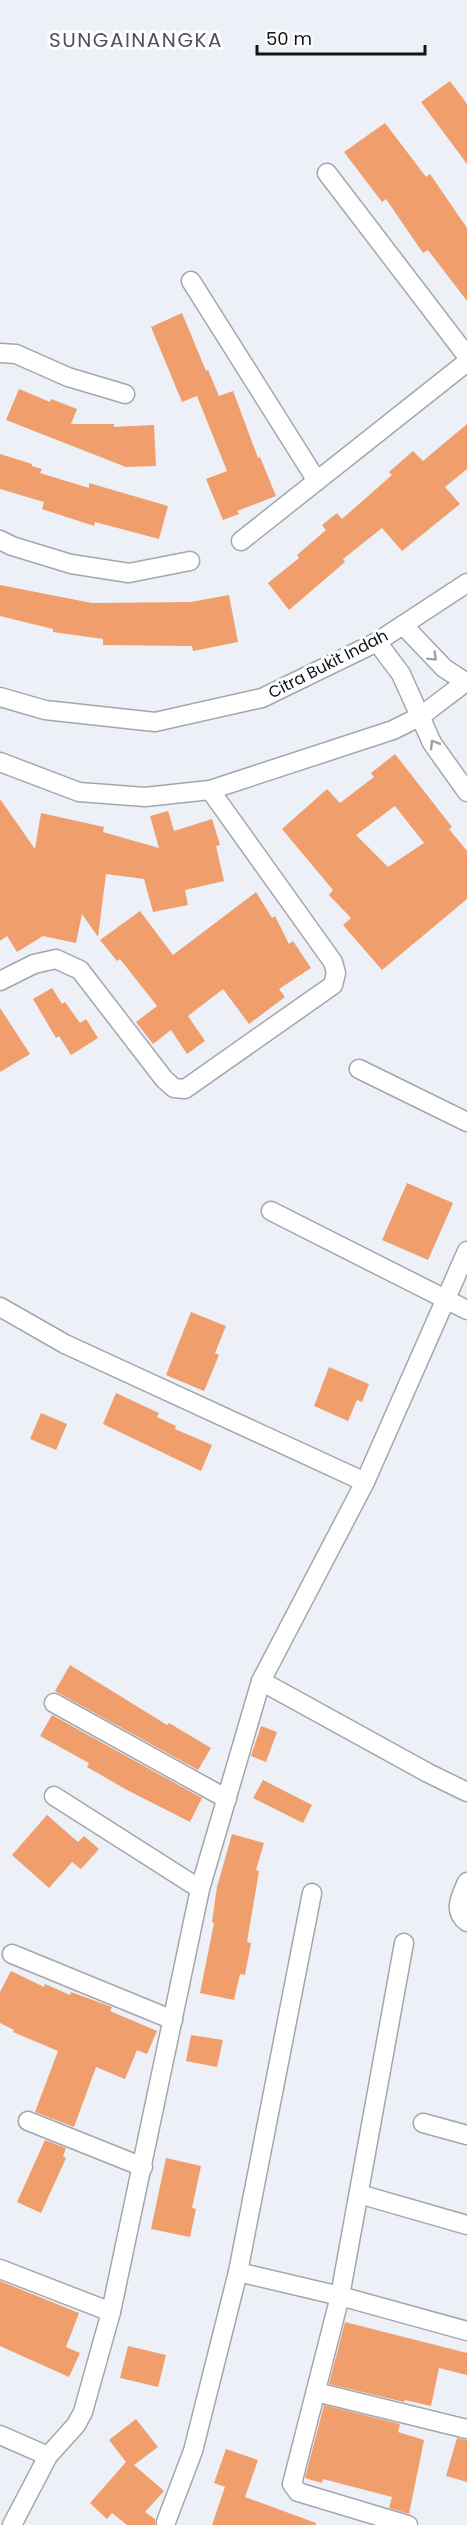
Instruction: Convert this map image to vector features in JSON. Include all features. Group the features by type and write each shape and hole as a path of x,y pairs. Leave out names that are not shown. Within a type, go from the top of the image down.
{"street":[{"path":"327,173 467,356"},
{"path":"191,281 317,481"},
{"path":"0,353 16,354 68,376 125,394"},
{"path":"242,542 467,362"},
{"path":"0,540 12,546 71,564 129,573 190,561"},
{"name":"Citra Bukit Indah","path":"0,697 45,710 155,722 262,698 377,642 467,583"},
{"path":"5,768 78,792 145,797 210,790 393,730 421,716 466,682 444,668 403,625"},
{"path":"377,642 401,674 432,743 467,792"},
{"path":"0,981 34,964 56,959 80,970 164,1079 174,1088 185,1089 333,986 336,973 333,962 210,790"},
{"path":"359,1069 467,1122"},
{"path":"271,1211 445,1301 467,1310"},
{"path":"12,2525 48,2456 76,2425 83,2412 111,2312 200,1889 261,1681 365,1482 467,1251"},
{"path":"0,1307 65,1344 365,1482"},
{"path":"261,1681 467,1792"},
{"path":"54,1703 227,1800"},
{"path":"54,1796 200,1889"},
{"path":"467,1882 459,1900 458,1909 467,1922"},
{"path":"167,2524 193,2451 238,2272 312,1893"},
{"path":"404,1943 340,2296 292,2476 294,2489 408,2525"},
{"path":"12,1954 173,2020"},
{"path":"28,2121 143,2167"},
{"path":"423,2122 467,2135"},
{"path":"359,2194 467,2225"},
{"path":"0,2269 111,2312"},
{"path":"238,2272 340,2296 467,2331"},
{"path":"316,2392 467,2429"},
{"path":"0,2436 48,2456"}],"building":[{"path":"450,81 467,104 467,164 421,102"},
{"path":"385,123 426,177 430,174 467,228 467,301 428,250 423,253 386,199 382,202 344,152"},
{"path":"182,313 219,396 233,391 258,458 260,457 276,496 237,511 239,514 223,520 206,479 227,471 197,396 182,402 151,327"},
{"path":"19,389 50,402 51,399 77,409 71,424 114,424 114,427 154,425 156,466 126,467 6,420"},
{"path":"467,424 467,469 445,487 460,504 402,551 382,528 343,559 345,562 289,610 268,583 299,558 297,555 326,530 322,525 337,513 342,519 392,475 389,472 413,451 423,461"},
{"path":"0,454 32,464 42,469 40,473 89,488 89,483 168,506 159,539 95,522 94,526 42,509 44,502 0,489"},
{"path":"0,585 92,603 191,602 229,595 238,642 193,651 192,646 103,645 103,639 53,632 53,629 0,616"},
{"path":"395,754 452,827 449,829 467,851 467,899 382,970 343,925 351,918 329,895 333,890 282,829 327,789 340,803 374,777 371,773","holes":["395,806 424,843 388,867 356,835"]},
{"path":"0,799 35,849 41,813 104,827 103,832 159,848 150,816 168,811 174,831 212,819 220,845 216,846 224,881 185,890 188,905 153,912 144,879 106,874 98,937 82,914 76,943 43,936 17,952 7,936 0,941"},
{"path":"256,892 272,918 275,916 289,944 293,941 311,968 279,989 285,997 249,1024 223,989 188,1016 205,1041 187,1054 171,1030 153,1044 136,1022 157,1006 120,959 117,961 100,940 140,911 173,955"},
{"path":"52,988 62,1004 65,1002 80,1023 86,1019 98,1038 71,1055 59,1036 56,1038 33,999"},
{"path":"0,1008 30,1054 0,1072"},
{"path":"407,1183 453,1203 428,1260 382,1240"},
{"path":"191,1312 226,1326 215,1353 219,1355 204,1391 166,1375"},
{"path":"329,1367 369,1384 362,1402 357,1400 348,1421 314,1406"},
{"path":"116,1393 159,1413 157,1417 176,1426 175,1429 212,1445 201,1471 103,1424"},
{"path":"41,1413 67,1424 56,1450 30,1439"},
{"path":"70,1665 167,1725 169,1723 211,1748 198,1770 55,1691"},
{"path":"52,1715 202,1798 190,1822 127,1790 87,1767 89,1763 40,1736"},
{"path":"261,1726 277,1732 266,1762 251,1756"},
{"path":"263,1780 312,1805 303,1823 253,1798"},
{"path":"47,1815 78,1842 84,1836 99,1849 81,1869 72,1862 49,1888 12,1855"},
{"path":"232,1834 264,1843 256,1870 259,1871 247,1942 251,1943 245,1975 240,1974 234,2000 200,1993 214,1923 212,1922 217,1887"},
{"path":"11,1971 44,1987 45,1984 70,1995 71,1992 112,2007 110,2011 157,2031 147,2054 137,2050 125,2079 96,2067 74,2127 35,2112 58,2051 13,2032 14,2030 0,2023 0,1992"},
{"path":"191,2035 223,2040 217,2067 186,2061"},
{"path":"45,2140 66,2148 63,2156 66,2158 41,2213 17,2202"},
{"path":"166,2158 201,2166 192,2208 196,2209 190,2237 151,2229"},
{"path":"0,2281 79,2313 66,2347 80,2353 69,2377 0,2346"},
{"path":"345,2322 467,2353 467,2375 439,2368 431,2406 329,2384"},
{"path":"128,2346 166,2355 158,2387 120,2378"},
{"path":"324,2405 400,2424 398,2432 424,2440 409,2514 389,2508 392,2497 323,2479 322,2483 305,2478"},
{"path":"136,2419 158,2447 134,2465 164,2491 145,2512 155,2519 155,2525 127,2525 112,2513 107,2519 90,2503 126,2462 109,2440"},
{"path":"457,2438 467,2440 467,2482 446,2476"},
{"path":"226,2449 258,2460 245,2497 316,2523 316,2525 212,2525 225,2487 214,2483"}],"district":[{"name":"SUNGAINANGKA","path":"136,40"}]}
